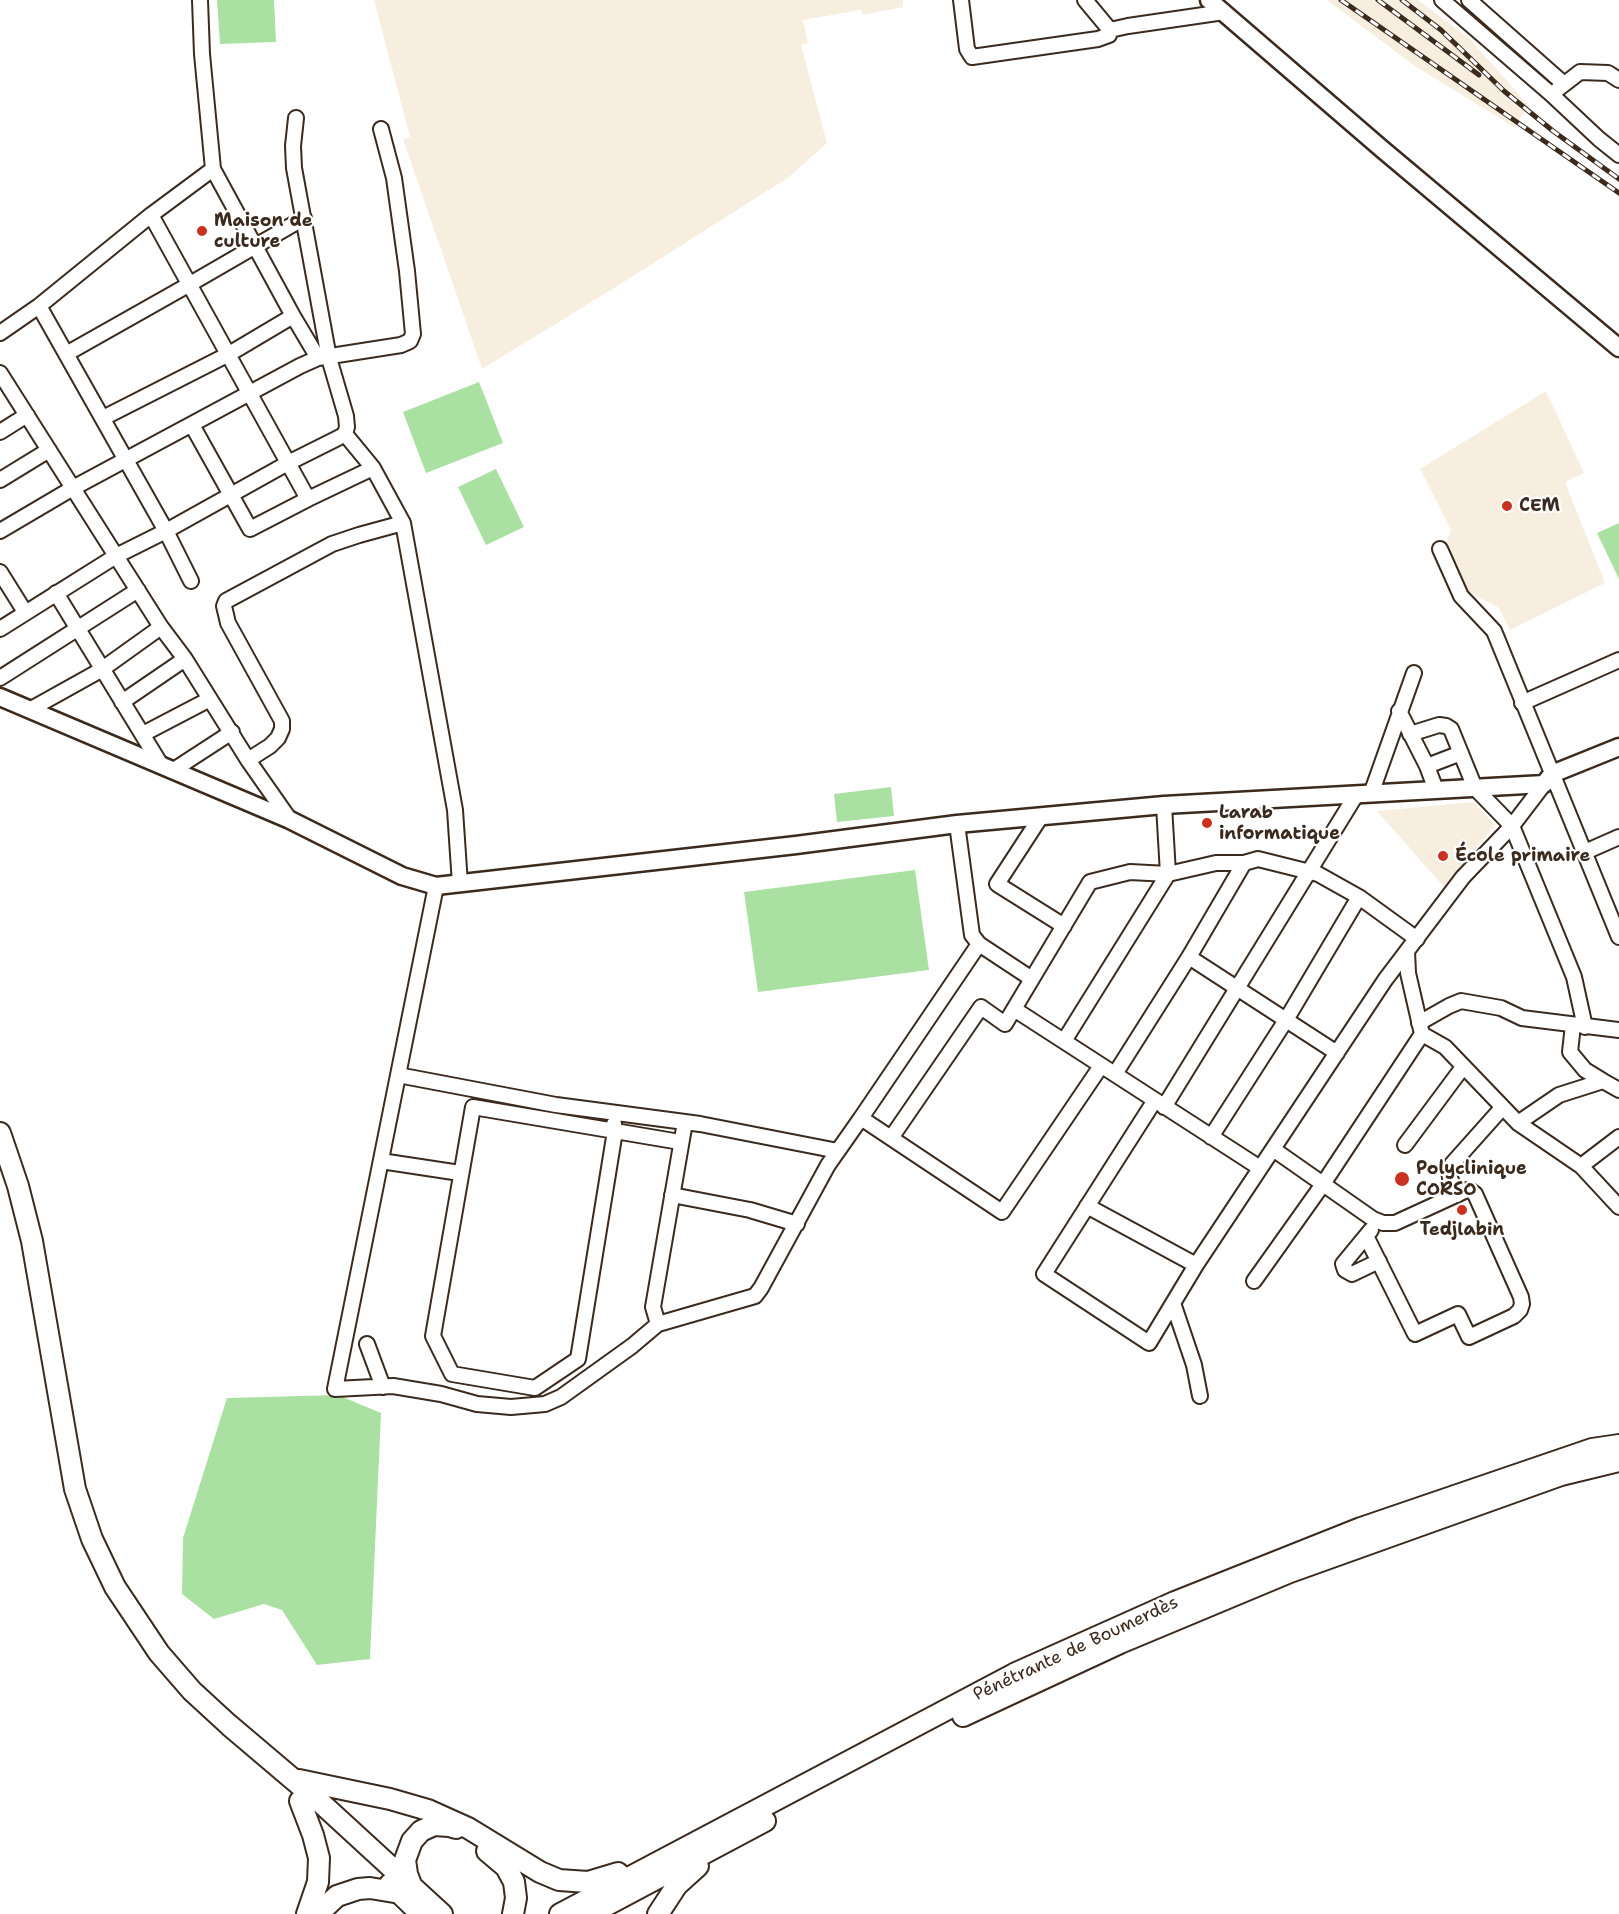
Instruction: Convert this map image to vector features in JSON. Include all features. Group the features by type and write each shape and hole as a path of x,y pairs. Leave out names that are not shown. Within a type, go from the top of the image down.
{"highway":[{"path":"0,1133 18,1186 32,1241 73,1480 82,1514 102,1564 144,1633 175,1672 210,1709 321,1803 406,1890 422,1914"},
{"path":"0,1170 27,1275 56,1467 71,1521 92,1573 117,1616 165,1682 201,1717 406,1890 442,1914"},
{"name":"Pénétrante de Boumerdès","path":"560,1914 1014,1674 1175,1602 1360,1528 1592,1449 1619,1444"},
{"name":"Pénétrante de Boumerdès","path":"590,1914 975,1709 1120,1643 1290,1572 1561,1475 1619,1461"},
{"path":"288,1775 313,1784 390,1799 428,1810 468,1828 540,1872 559,1880 579,1883 596,1881 677,1852"},
{"path":"300,1801 319,1858 318,1882 307,1914"},
{"path":"406,1890 405,1860 416,1835 428,1827 449,1826 462,1832 506,1867 516,1890 513,1914"},
{"path":"658,1914 670,1894 685,1877 702,1864 736,1845 753,1827"},
{"path":"318,1914 337,1896 358,1889 406,1890"}],"main road":[{"path":"1209,0 1619,348"},
{"path":"4,699 291,820 402,876 436,886 796,845 957,824 1164,806 1475,788 1548,779 1619,747"}],"street":[{"path":"200,0 202,54 213,169 293,316 324,358"},
{"path":"961,0 967,50 972,57 1098,39 1108,35 1110,30"},
{"path":"1085,0 1110,30"},
{"path":"1442,0 1619,155"},
{"path":"1469,0 1564,84"},
{"path":"1110,30 1224,12"},
{"path":"1551,94 1580,72 1608,73 1619,80"},
{"path":"0,629 116,556 345,434 346,416 324,358 304,218 292,157 296,118"},
{"path":"0,531 73,488 250,394 324,358 401,345 413,338 412,303 394,177 381,129"},
{"path":"0,333 39,306 151,215 213,169"},
{"path":"151,215 308,498"},
{"path":"66,354 304,218"},
{"path":"39,306 166,531 191,581"},
{"path":"103,418 229,354 293,316"},
{"path":"2,378 161,627 185,659 248,760 291,820"},
{"path":"0,432 27,415"},
{"path":"192,425 250,529 372,468"},
{"path":"345,434 372,468 403,523 455,810 460,884"},
{"path":"0,480 50,450"},
{"path":"248,760 278,738 282,722 228,622 224,606 226,601 332,544 403,523"},
{"path":"1440,549 1461,596 1494,631 1548,779 1585,852 1618,933"},
{"path":"0,573 25,612"},
{"path":"0,678 138,590"},
{"path":"56,593 101,670 167,768 232,732"},
{"path":"31,709 101,670 161,627"},
{"path":"122,702 185,659"},
{"path":"1522,703 1619,660"},
{"path":"1414,673 1363,794 1160,1103 1087,1206 1044,1274 1149,1343 1196,1265 1384,980 1463,877 1512,826 1548,779"},
{"path":"0,685 4,699"},
{"path":"143,734 210,699"},
{"path":"1399,711 1427,766 1436,790"},
{"path":"1410,734 1438,725 1451,729 1475,788 1512,826 1574,977 1579,1026 1570,1052 1584,1070 1619,1090"},
{"path":"1427,766 1461,753"},
{"path":"1064,1041 1168,874 1164,806"},
{"path":"1040,818 997,884 1064,926"},
{"path":"957,824 969,927 972,935 979,944 1032,979"},
{"path":"1585,852 1619,837"},
{"path":"891,1138 981,1007 1005,1024 1090,882 1130,872 1168,874 1216,863 1244,863 1258,859 1318,874 1359,897 1417,939"},
{"path":"1115,1074 1189,957 1244,863"},
{"path":"436,886 335,1389 393,1386 441,1394 477,1404 511,1407 545,1404 561,1397 632,1346 658,1324 755,1296 838,1151 979,944"},
{"path":"1212,1137 1286,1020 1359,897"},
{"path":"1407,951 1408,973 1420,1028 1445,1047 1518,1123 1581,1166 1619,1207"},
{"path":"1189,957 1337,1053"},
{"path":"1254,1281 1323,1184 1420,1028 1449,1006 1461,1002 1502,1008 1522,1018 1619,1030"},
{"path":"1014,1009 1260,1167"},
{"path":"861,1118 1002,1212 1101,1066"},
{"path":"1405,1145 1463,1067"},
{"path":"398,1075 473,1090 685,1122 838,1151"},
{"path":"1518,1123 1559,1095 1603,1081"},
{"path":"473,1090 473,1107 433,1335 452,1374 534,1388 578,1359 615,1131 613,1112"},
{"path":"473,1107 674,1142"},
{"path":"1457,1195 1450,1178 1449,1171 1452,1164 1502,1108"},
{"path":"658,1324 653,1307 685,1122"},
{"path":"1581,1166 1619,1137"},
{"path":"1273,1149 1383,1223 1395,1223 1467,1190 1475,1194 1521,1297 1520,1310 1514,1316 1469,1338 1458,1314 1415,1334 1366,1236"},
{"path":"381,1161 460,1173"},
{"path":"672,1196 750,1210 796,1224"},
{"path":"1087,1206 1196,1265"},
{"path":"1378,1221 1343,1263 1345,1270 1352,1274 1379,1261"},
{"path":"1173,1303 1194,1365 1200,1396"},
{"path":"367,1344 384,1387"}],"shaded area":[{"path":"374,0 903,0 903,7 863,15 861,10 803,20 808,43 801,45 827,143 789,177 482,369 403,139 410,137"},
{"path":"1327,0 1418,0 1470,39 1529,106 1514,127 1415,66"},
{"name":"CEM","path":"1546,391 1584,473 1565,482 1605,583 1510,630 1499,608 1463,589 1445,546 1451,530 1420,469"},
{"name":"École primaire","path":"1473,802 1495,825 1444,887 1377,811"}],"green space":[{"path":"217,0 274,0 276,42 220,44"},
{"path":"479,382 503,443 426,473 403,412"},
{"path":"496,469 524,527 486,545 458,487"},
{"path":"1619,523 1619,579 1597,533"},
{"path":"891,787 894,816 837,822 834,794"},
{"path":"915,870 929,970 758,992 744,892"},
{"path":"338,1395 381,1413 370,1659 317,1665 282,1610 264,1604 214,1619 182,1594 183,1538 227,1398"}],"railway":[{"path":"1341,0 1619,193"},
{"path":"1378,0 1479,75"},
{"path":"1402,0 1441,30 1504,91 1553,131 1619,179"}],"place":[{"name":"Maison de culture","path":"202,231"},
{"name":"CEM","path":"1507,506"},
{"name":"Larab informatique","path":"1207,823"},
{"name":"École primaire","path":"1443,856"},
{"name":"Polyclinique CORSO","path":"1402,1179"},
{"name":"Tedjlabin","path":"1462,1210"}]}
